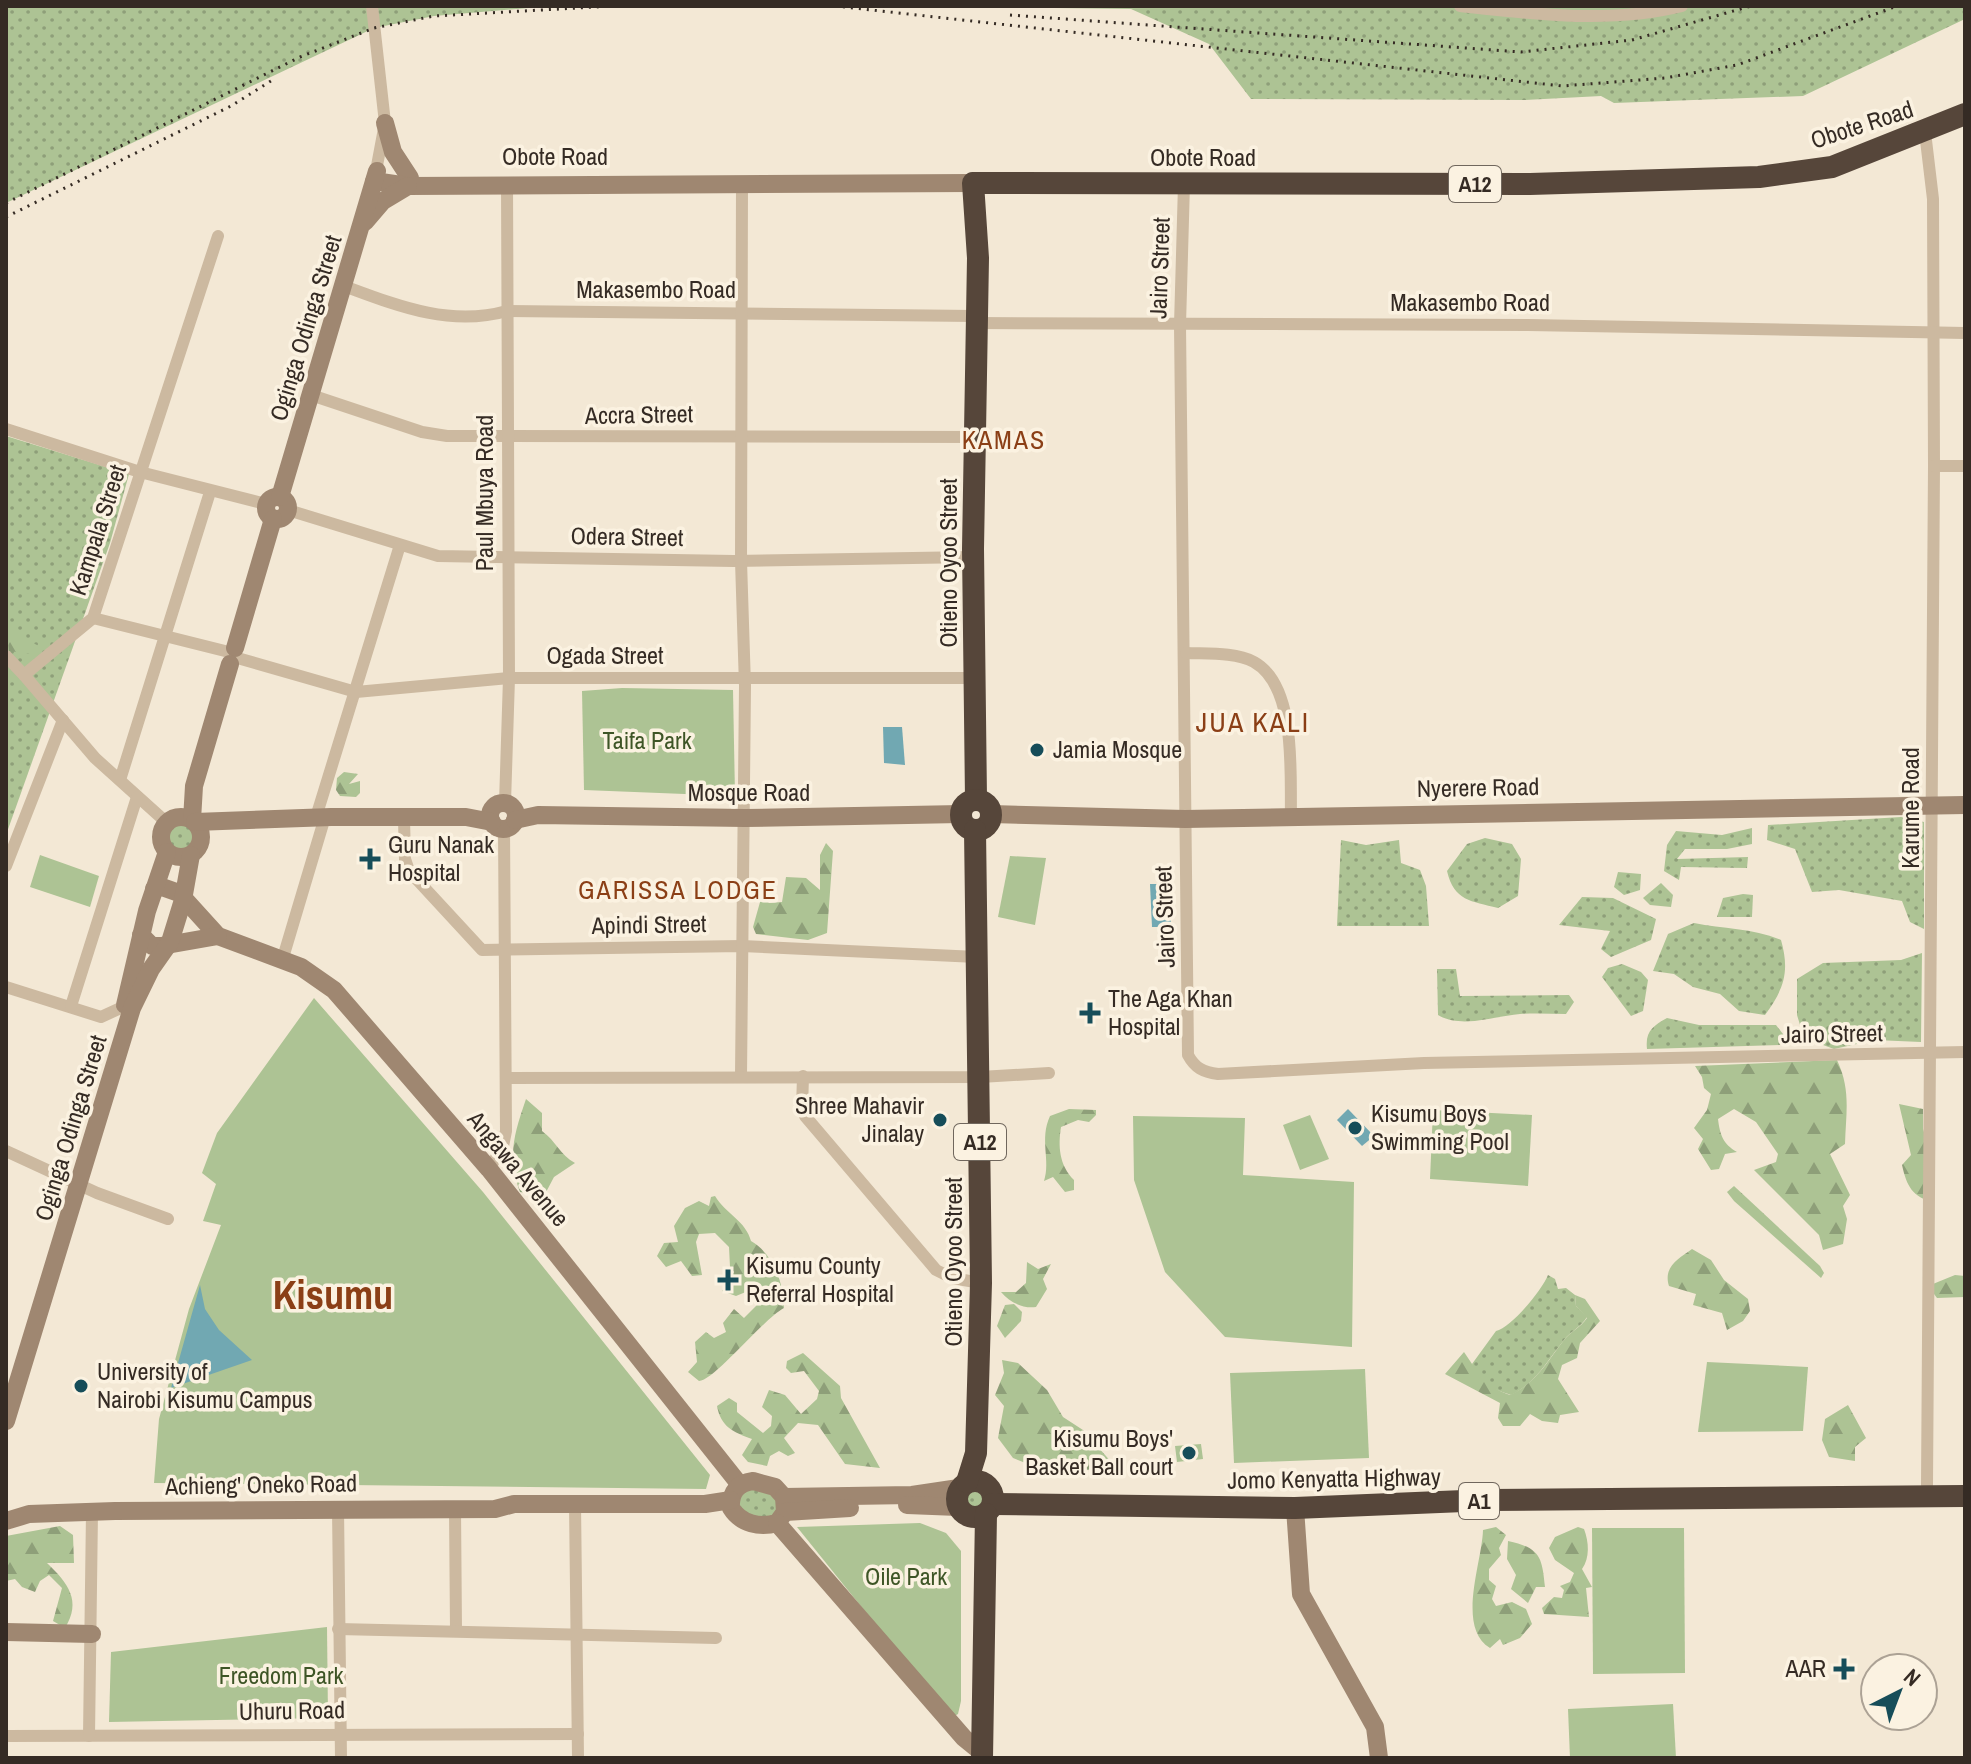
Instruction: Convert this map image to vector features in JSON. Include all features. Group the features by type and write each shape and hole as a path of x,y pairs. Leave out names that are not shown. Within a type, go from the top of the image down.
{"highway":[{"name":"Obote Road","path":"973,183 1530,184 1759,177 1832,167 1965,114"},
{"name":"Otieno Oyoo Street","path":"973,183 978,258 974,319 973,557 980,1077 981,1283 976,1499 981,1756"},
{"name":"Jomo Kenyatta Highway","path":"1295,1503 1602,1488 1768,1490 1965,1485"},
{"name":"Jomo Kenyatta Highway","path":"976,1499 1295,1503 1965,1496"}],"main road":[{"path":"362,226 383,201 409,182 393,152 385,123"},
{"name":"Obote Road","path":"375,176 430,184 973,183"},
{"name":"Oginga Odinga Street","path":"194,786 375,176"},
{"path":"194,786 198,849 191,855 178,857 163,847 163,821 194,786"},
{"name":"Nyerere Road","path":"976,814 1185,819 1965,805"},
{"name":"Mosque Road","path":"504,815 745,818 976,814"},
{"path":"163,821 181,816 196,824 320,817 404,819 504,815"},
{"name":"Oginga Odinga Street","path":"6,1421 129,1007 141,935 167,852"},
{"name":"Oginga Odinga Street","path":"129,1007 170,942 183,900 191,855"},
{"path":"154,889 171,889 183,900"},
{"name":"Angawa Avenue","path":"183,900 218,936 317,976 334,990 489,1169 735,1500"},
{"path":"141,935 152,946 170,942"},
{"name":"Angawa Avenue","path":"170,942 218,936"},
{"name":"Oginga Odinga Street","path":"6,1398 76,1182"},
{"path":"976,1499 912,1495 782,1511 752,1524 735,1500 753,1481 768,1484 782,1511 981,1756"},
{"name":"Achieng' Oneko Road","path":"6,1521 29,1514 338,1508 495,1509 514,1504 575,1509 722,1511 735,1500"},
{"path":"1295,1503 1301,1594 1392,1758"},
{"name":"Achieng' Oneko Road","path":"6,1505 29,1514"},
{"path":"6,1632 92,1634"},
{"path":"1375,1727 1379,1758"}],"street":[{"path":"372,6 385,123 375,176"},
{"path":"1460,6 1623,15 1682,6"},
{"name":"Karume Road","path":"1925,132 1933,199 1931,331 1934,466 1927,1485"},
{"name":"Paul Mbuya Road","path":"489,1169 503,1146 506,1131 507,1078 504,815 509,678 507,183"},
{"path":"741,1075 745,818 741,561 742,184"},
{"name":"Jairo Street","path":"1184,184 1180,325 1186,653 1188,1055 1197,1068 1206,1073 1424,1063 1965,1052"},
{"name":"Kampala Street","path":"24,675 93,618 218,236"},
{"name":"Makasembo Road","path":"344,286 454,319 484,318 507,311 742,312 1180,325 1528,325 1965,333"},
{"name":"Accra Street","path":"311,395 422,432 506,438 974,437"},
{"name":"Odera Street","path":"6,429 140,472 277,508 438,556 741,561 973,557"},
{"path":"1934,466 1965,466"},
{"path":"120,780 168,636 210,492"},
{"path":"282,961 320,817 400,545"},
{"name":"Ogada Street","path":"93,618 168,636 356,692 509,678 976,678"},
{"path":"1186,653 1240,658 1255,663 1276,688 1288,730 1291,816"},
{"path":"6,656 95,758 163,821"},
{"path":"6,866 63,720"},
{"path":"71,1006 137,797"},
{"name":"Apindi Street","path":"404,819 409,871 482,950 742,946 977,957"},
{"path":"6,987 101,1017 129,1007"},
{"path":"507,1078 741,1075 980,1077 1049,1073"},
{"path":"803,1076 802,1109 805,1116 936,1270 952,1278 981,1283"},
{"path":"6,1151 168,1219"},
{"path":"338,1508 341,1758"},
{"path":"455,1508 456,1629"},
{"path":"575,1509 579,1634 578,1758"},
{"path":"89,1736 92,1512"},
{"path":"338,1629 456,1629 716,1638"},
{"name":"Uhuru Road","path":"6,1736 341,1732 578,1734"}],"green space":[{"path":"6,6 552,6 434,16 374,28 6,203"},
{"path":"895,6 1965,6 1965,19 1803,96 1614,103 1601,96 1525,100 1251,99 1209,44 1131,9"},
{"path":"6,436 129,474 110,543 6,835"},
{"path":"6,618 27,640 41,647 31,654 9,651"},
{"name":"Taifa Park","path":"622,688 733,690 735,796 584,790 582,691"},
{"path":"344,772 358,774 349,784 360,781 360,793 356,797 340,796 336,790 337,778"},
{"path":"1901,817 1924,822 1924,929 1910,922 1902,901 1839,890 1812,892 1795,849 1767,840 1768,825"},
{"path":"180,819 192,824 197,836 192,848 180,853 168,848 163,836 168,824"},
{"path":"1752,828 1752,844 1727,849 1685,849 1677,859 1748,857 1747,868 1681,867 1679,880 1664,871 1667,845 1676,831 1722,835"},
{"path":"1485,838 1512,844 1521,859 1518,896 1498,908 1459,894 1447,871 1467,844"},
{"path":"1341,840 1366,845 1399,840 1401,863 1420,870 1426,886 1429,926 1337,926"},
{"path":"826,843 833,851 827,933 808,940 756,934 753,927 762,895 769,903 782,902 786,877 806,878 820,890 820,855"},
{"path":"40,855 99,876 90,907 30,887"},
{"path":"1010,856 1046,858 1035,925 998,917"},
{"path":"1618,872 1641,874 1640,890 1624,895 1614,887"},
{"path":"1661,883 1673,895 1671,907 1650,905 1643,898"},
{"path":"1753,895 1752,917 1717,917 1723,898"},
{"path":"1582,897 1613,898 1656,919 1651,940 1611,957 1601,949 1610,931 1559,925"},
{"path":"1694,923 1749,931 1781,940 1784,980 1765,1015 1739,1011 1720,994 1693,987 1674,974 1653,971 1668,934"},
{"path":"1922,953 1921,1042 1875,1040 1834,1049 1804,1038 1797,1015 1797,979 1823,963 1901,960"},
{"path":"1622,964 1641,972 1648,980 1643,1011 1631,1016 1602,977 1608,968"},
{"path":"1437,969 1456,969 1460,996 1569,995 1574,1002 1566,1014 1520,1014 1468,1021 1447,1019 1438,1015"},
{"path":"314,998 483,1192 710,1475 706,1489 154,1483 159,1419 189,1309 221,1225 203,1221 216,1184 202,1173 217,1133"},
{"path":"1667,1018 1699,1025 1776,1025 1786,1038 1781,1045 1647,1049 1651,1030"},
{"path":"1837,1060 1846,1091 1845,1144 1830,1154 1850,1195 1843,1206 1847,1219 1843,1244 1823,1250 1819,1235 1754,1170 1776,1162 1778,1154 1756,1122 1734,1109 1718,1119 1723,1138 1737,1152 1725,1154 1719,1169 1711,1170 1698,1149 1703,1139 1694,1128 1707,1110 1711,1094 1704,1088 1695,1066"},
{"path":"526,1099 542,1113 542,1131 575,1163 554,1177 544,1196 520,1192 516,1179 513,1156 515,1134"},
{"path":"1899,1104 1923,1109 1923,1129 1932,1157 1934,1203 1916,1194 1906,1179 1902,1165 1911,1155"},
{"path":"1069,1109 1096,1110 1096,1115 1089,1122 1078,1120 1061,1127 1061,1155 1065,1168 1074,1180 1074,1190 1065,1192 1053,1177 1044,1181 1045,1133 1050,1116"},
{"path":"1433,1110 1532,1115 1528,1186 1430,1179"},
{"path":"1310,1115 1329,1159 1300,1170 1283,1125"},
{"path":"1133,1116 1245,1118 1243,1175 1354,1182 1352,1347 1225,1337 1165,1272 1134,1180"},
{"path":"1734,1186 1820,1266 1824,1273 1821,1278 1734,1201 1727,1192"},
{"path":"715,1196 772,1262 780,1280 784,1308 716,1371 699,1381 688,1372 697,1362 695,1342 706,1332 714,1338 726,1332 723,1323 734,1309 744,1318 760,1302 753,1289 736,1296 722,1291 734,1272 730,1267 729,1247 715,1233 699,1234 696,1242 702,1275 692,1276 681,1261 666,1267 657,1256 664,1243 678,1242 674,1226 685,1208 699,1201 709,1206 711,1197"},
{"path":"1692,1249 1711,1260 1724,1280 1748,1299 1750,1311 1743,1321 1727,1330 1722,1313 1693,1305 1696,1294 1669,1286 1670,1269"},
{"path":"1027,1262 1038,1269 1051,1264 1043,1279 1047,1289 1036,1307 1017,1304 1001,1292 1016,1292 1026,1283"},
{"path":"1548,1275 1555,1279 1558,1289 1566,1288 1575,1295 1576,1306 1587,1317 1520,1390 1511,1395 1492,1388 1482,1381 1472,1364 1496,1331 1510,1323 1525,1308"},
{"path":"1955,1275 1965,1276 1965,1297 1937,1298 1928,1286"},
{"path":"1575,1295 1585,1299 1600,1321 1580,1343 1577,1358 1562,1365 1558,1379 1579,1412 1560,1415 1558,1423 1542,1421 1530,1414 1520,1426 1503,1426 1498,1418 1500,1403 1445,1374 1464,1352 1494,1388 1510,1395 1519,1390 1534,1378 1567,1337 1587,1318 1576,1306"},
{"path":"1014,1304 1022,1312 1021,1321 1005,1338 997,1326 1005,1305"},
{"path":"803,1353 840,1386 841,1398 880,1468 845,1464 818,1425 798,1423 784,1438 795,1453 788,1456 779,1451 770,1456 767,1466 748,1462 742,1455 752,1439 729,1428 721,1419 717,1406 729,1398 737,1403 737,1412 763,1433 771,1426 772,1416 762,1407 769,1390 785,1395 801,1414 817,1399 819,1391 804,1371 791,1373 786,1368 787,1361"},
{"path":"1002,1360 1018,1363 1047,1390 1063,1417 1083,1430 1113,1464 1107,1469 1051,1471 1013,1458 998,1438 1004,1406 995,1395 1004,1373"},
{"path":"1707,1362 1808,1367 1803,1431 1698,1432"},
{"path":"1365,1369 1369,1458 1234,1463 1230,1373"},
{"path":"1848,1405 1866,1438 1855,1447 1855,1461 1829,1457 1822,1440 1825,1419"},
{"name":"Kisumu Boys' Basket Ball court","path":"1201,1444 1203,1459 1177,1462 1175,1446"},
{"path":"974,1483 985,1488 990,1499 985,1510 974,1515 963,1510 958,1499 963,1488"},
{"path":"749,1486 781,1499 774,1519 741,1515 736,1494"},
{"name":"Oile Park","path":"920,1523 946,1533 961,1551 961,1701 958,1714 951,1718 797,1527"},
{"path":"60,1526 73,1535 74,1563 47,1563 70,1593 72,1609 65,1628 53,1621 62,1588 49,1575 40,1581 35,1592 22,1587 15,1579 6,1581 6,1536"},
{"path":"1496,1527 1506,1535 1499,1548 1501,1555 1489,1569 1489,1580 1496,1586 1492,1599 1496,1606 1512,1602 1526,1609 1532,1624 1520,1638 1503,1645 1500,1639 1490,1648 1480,1638 1474,1625 1473,1594 1483,1530"},
{"path":"1578,1527 1584,1529 1588,1544 1582,1569 1592,1587 1586,1588 1589,1617 1544,1614 1542,1608 1554,1597 1562,1598 1564,1590 1560,1586 1570,1582 1574,1573 1555,1560 1549,1548 1555,1537"},
{"path":"1592,1528 1684,1528 1685,1673 1593,1674"},
{"path":"1508,1541 1527,1547 1541,1562 1545,1587 1536,1587 1528,1603 1511,1589 1516,1575 1507,1559"},
{"name":"Freedom Park","path":"327,1627 328,1718 109,1722 111,1652"},
{"path":"1673,1704 1676,1758 1570,1758 1568,1709"}],"water":[{"path":"883,727 902,727 905,765 884,763"},
{"path":"1150,884 1170,884 1171,927 1152,927"},
{"name":"Kisumu Boys Swimming Pool","path":"1348,1109 1374,1136 1362,1146 1337,1120"},
{"path":"200,1285 205,1309 219,1330 252,1360 171,1388"}],"railway":[{"path":"6,203 300,57 374,28 434,16 613,6"},
{"path":"835,6 1562,86 1665,78 1737,65 1897,6"},
{"path":"1010,15 1521,52 1632,40 1751,6"},
{"path":"6,217 231,106 274,79"}],"place":[{"name":"Jamia Mosque","path":"1037,750"},
{"name":"Guru Nanak Hospital","path":"370,859"},
{"name":"The Aga Khan Hospital","path":"1090,1013"},
{"name":"Shree Mahavir Jinalay","path":"940,1120"},
{"name":"Kisumu Boys Swimming Pool","path":"1355,1128"},
{"name":"Kisumu County Referral Hospital","path":"728,1280"},
{"name":"University of Nairobi Kisumu Campus","path":"81,1386"},
{"name":"Kisumu Boys' Basket Ball court","path":"1189,1453"},
{"name":"AAR","path":"1844,1669"}],"district":[{"name":"KAMAS","path":"1004,440"},
{"name":"JUA KALI","path":"1253,722"},
{"name":"GARISSA LODGE","path":"678,890"},
{"name":"Kisumu","path":"333,1295"}]}
